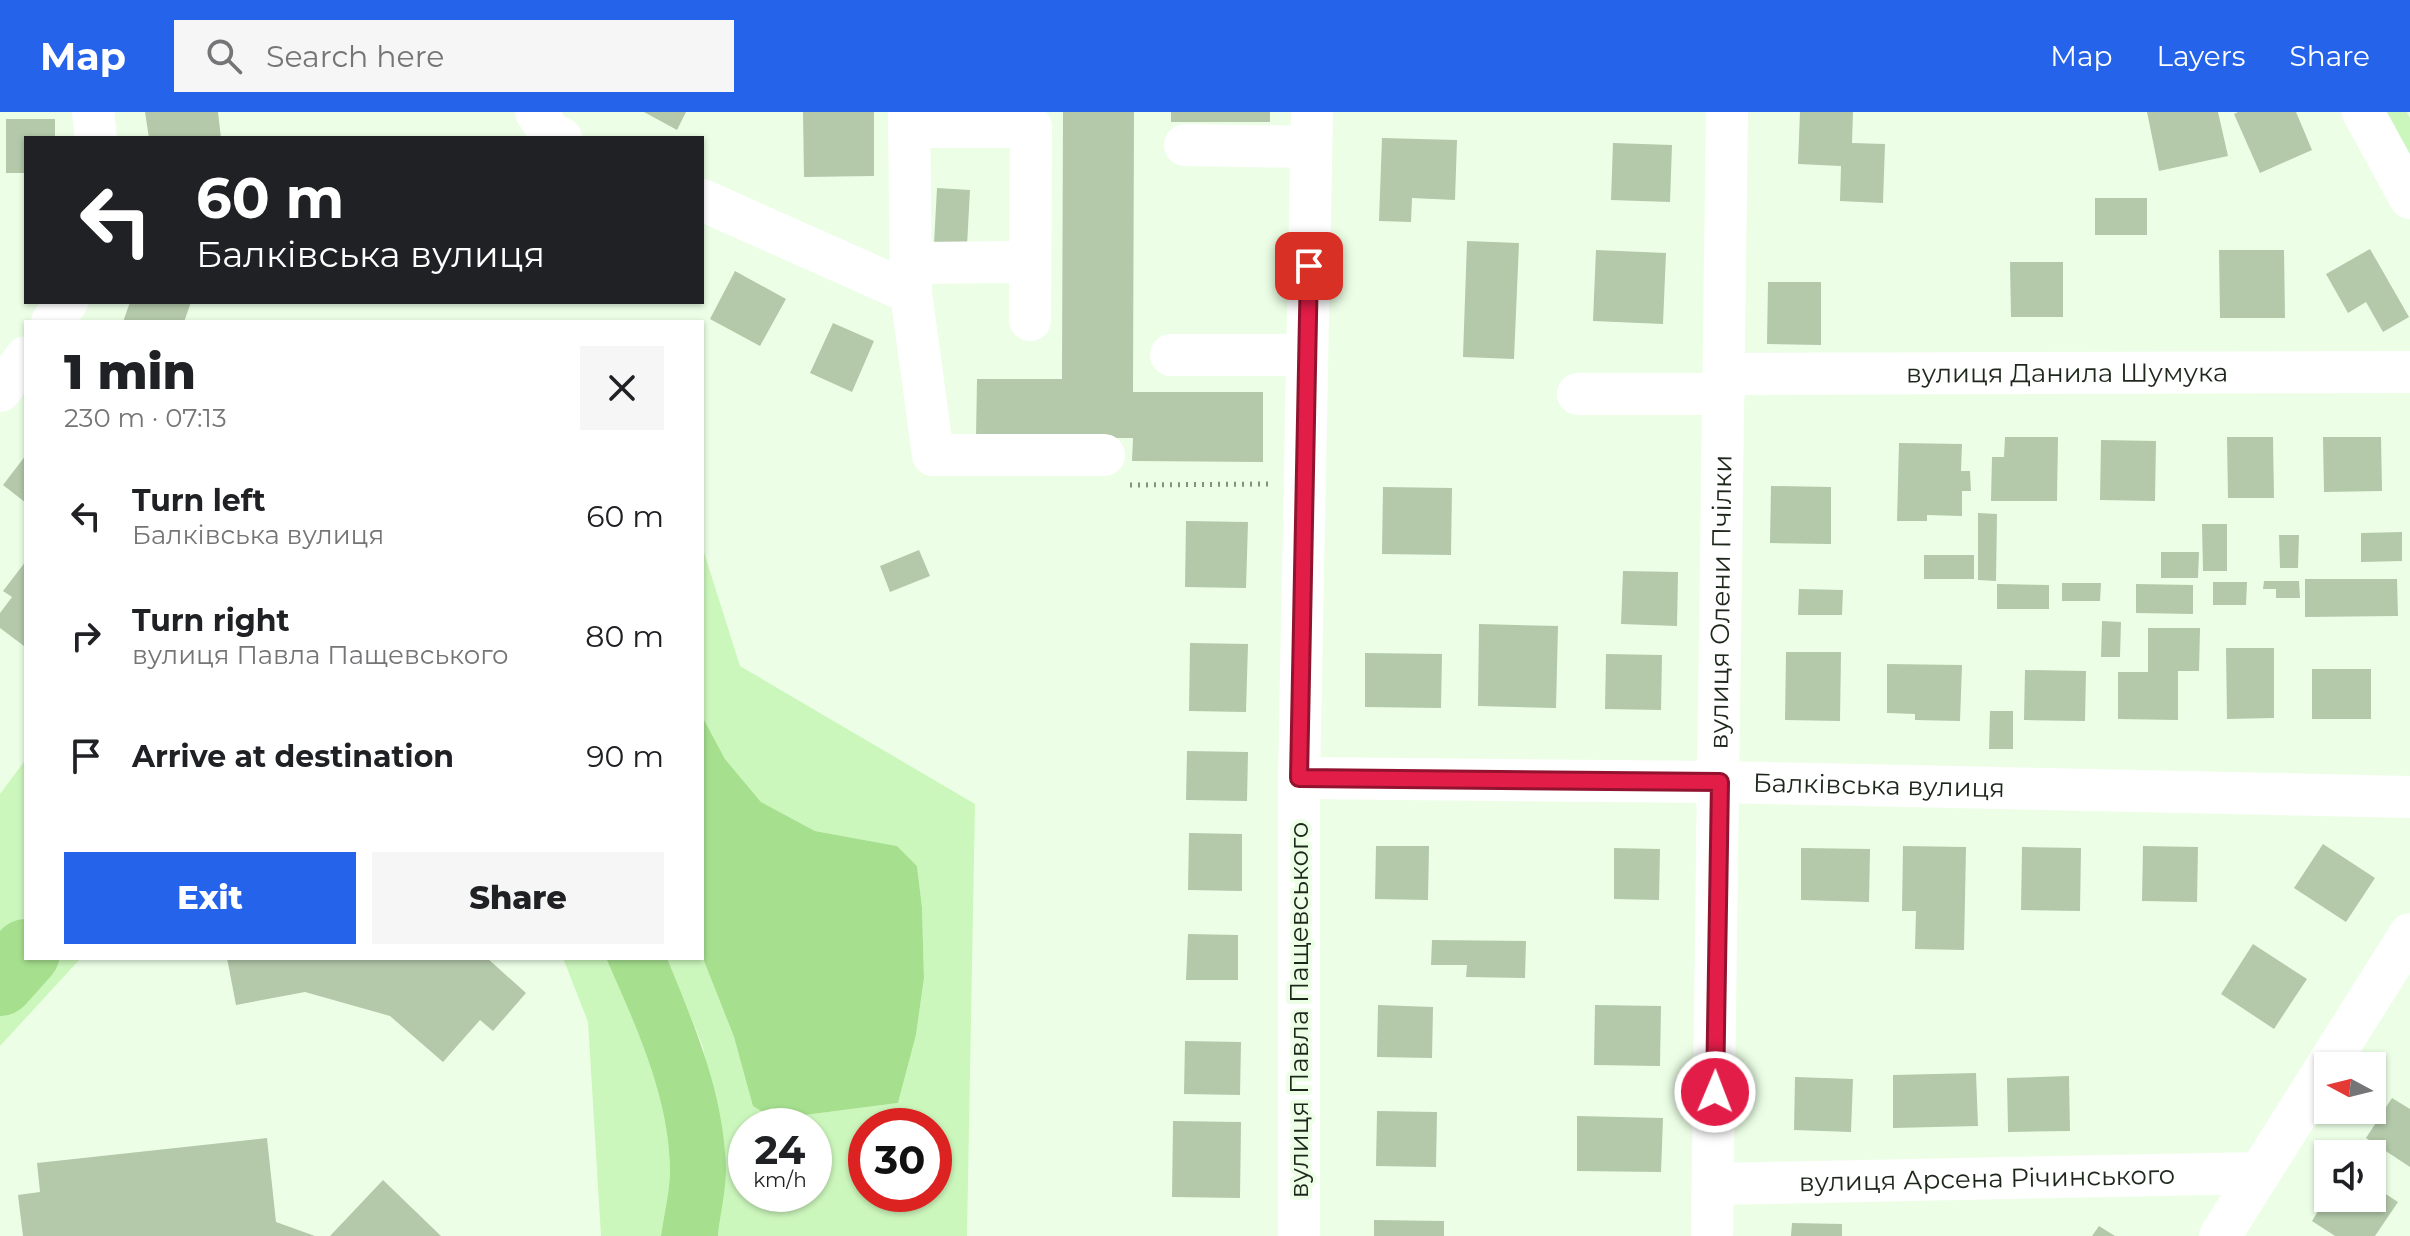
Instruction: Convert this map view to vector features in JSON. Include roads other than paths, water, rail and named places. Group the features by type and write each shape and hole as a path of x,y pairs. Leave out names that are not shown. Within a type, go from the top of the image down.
{"street":[{"path":"93,112 96,136"},
{"path":"536,112 550,133 557,136"},
{"name":"вулиця Олени Пчілки","path":"1712,1236 1727,112"},
{"path":"2363,112 2410,198"},
{"path":"1030,320 1031,127 909,120 911,278 933,455 1104,455"},
{"path":"1185,145 1311,130"},
{"name":"вулиця Павла Пащевського","path":"1299,1236 1299,778 1311,130"},
{"path":"704,201 911,278 1030,262"},
{"path":"1171,355 1307,355"},
{"path":"0,391 24,360"},
{"name":"вулиця Данила Шумука","path":"1578,394 1724,384 2410,372"},
{"name":"Балківська вулиця","path":"1299,778 1720,782 2410,797"},
{"path":"2220,1236 2410,934"},
{"name":"вулиця Арсена Річинського","path":"1713,1184 2260,1173"}],"waterway":[{"path":"0,982 24,955"}]}
